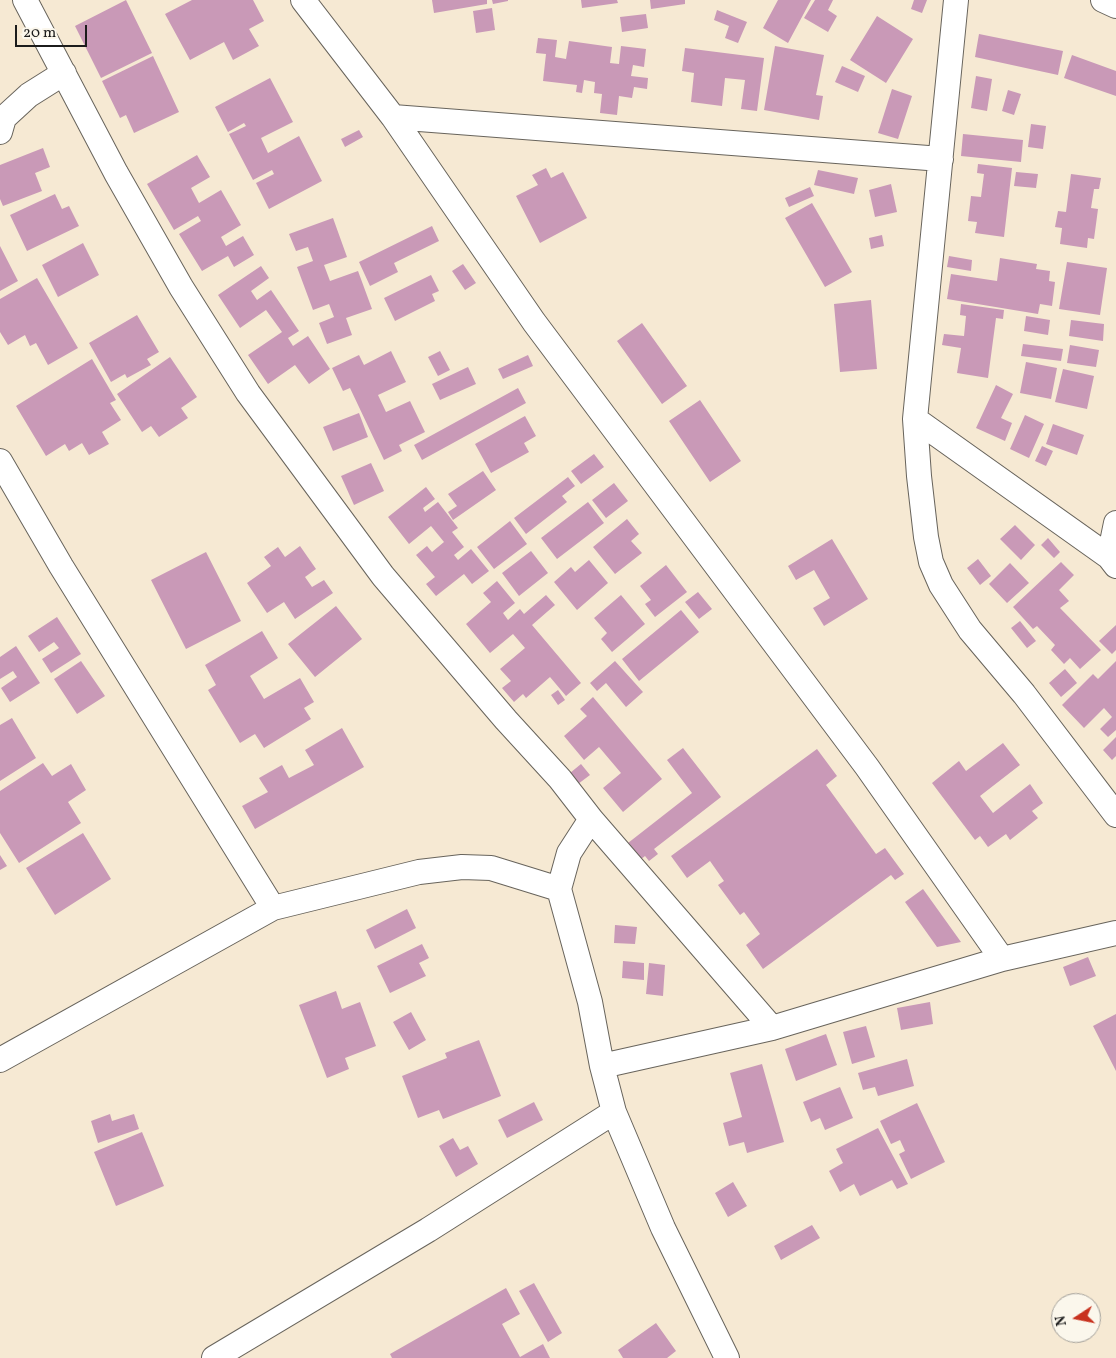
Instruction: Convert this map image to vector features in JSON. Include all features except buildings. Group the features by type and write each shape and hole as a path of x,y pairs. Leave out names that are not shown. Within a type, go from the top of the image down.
{"street":[{"path":"25,0 116,173 181,287 254,401 384,576 772,1028"},
{"path":"303,0 393,117 534,322 867,767 1002,959"},
{"path":"956,0 915,419 926,537 931,562 941,585 970,630 1024,694 1116,816"},
{"path":"1103,0 1116,6"},
{"path":"0,132 4,118 28,95 64,73"},
{"path":"393,117 941,159"},
{"path":"915,419 1112,561 1116,523"},
{"path":"0,462 61,566 272,908"},
{"path":"591,819 568,852 559,889 590,1002 602,1066 614,1112 663,1228 727,1358"},
{"path":"0,1060 272,908 419,872 462,867 491,868 559,889"},
{"path":"602,1066 772,1028 1002,959 1116,933"},
{"path":"214,1358 428,1230 614,1112"}]}
